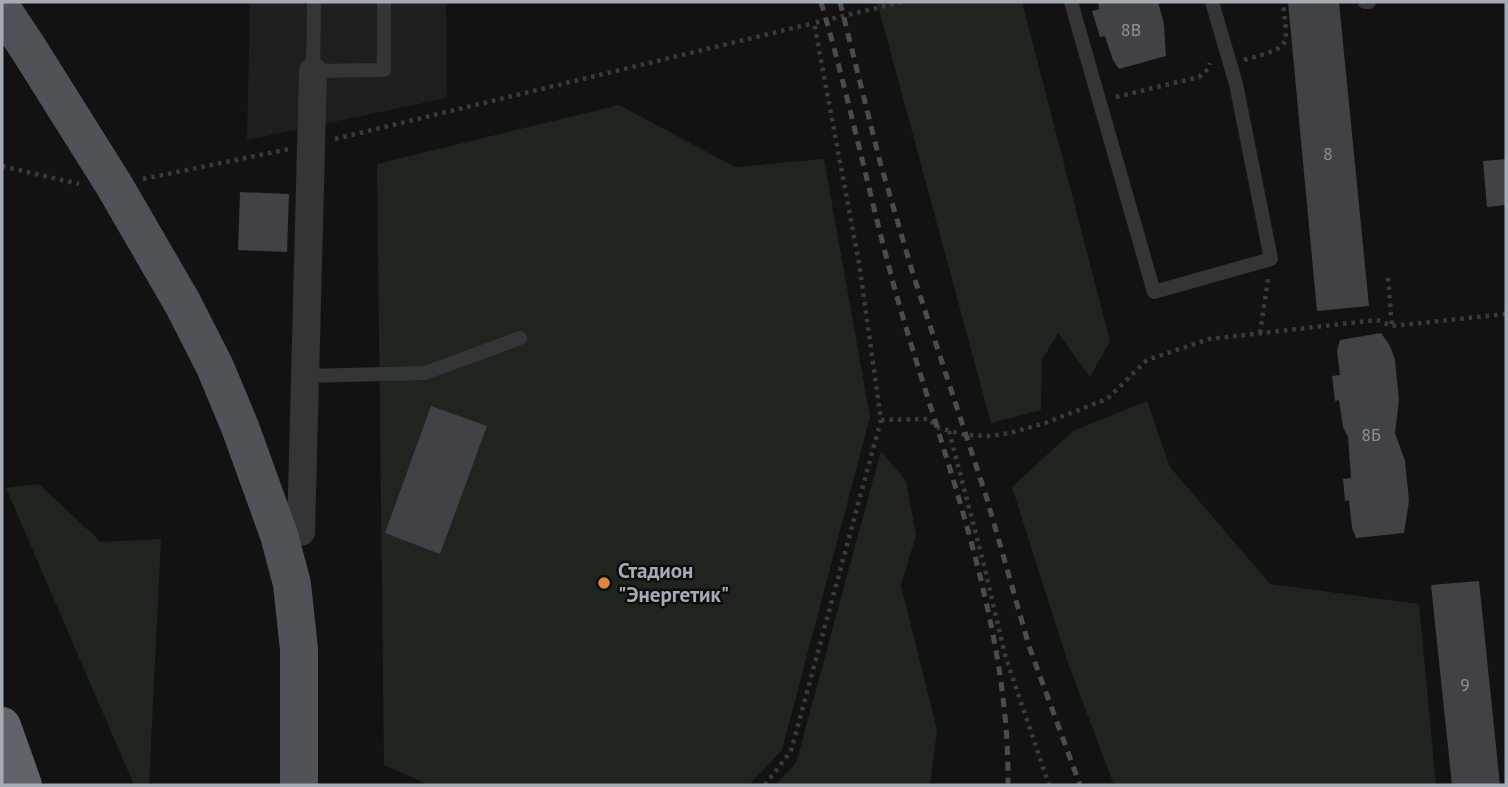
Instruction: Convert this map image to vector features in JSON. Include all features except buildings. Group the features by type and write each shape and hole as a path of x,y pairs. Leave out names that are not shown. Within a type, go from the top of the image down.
{"highway":[{"path":"2,726 23,785"}],"main road":[{"path":"2,9 114,185 183,304 215,368 240,427 279,535 292,584 299,649 299,785"}],"street":[{"path":"279,535 301,532 313,72"}],"lane":[{"path":"314,2 313,72 383,70 384,2"},
{"path":"1071,2 1154,292 1271,259 1236,84 1212,2"},
{"path":"305,376 425,373 520,338"}],"path":[{"path":"2,166 74,184 114,185 311,145 901,2"},
{"path":"1230,64 1277,51 1285,43 1283,2"},
{"path":"765,785 791,751 881,420 859,263 814,23"},
{"path":"1109,99 1199,77 1208,69 1210,60"},
{"path":"1260,334 1271,259"},
{"path":"1388,278 1392,326"},
{"path":"881,420 929,419 936,427 965,435 990,436 1010,433 1045,423 1107,399 1147,360 1209,339 1377,320 1392,326 1506,314"},
{"path":"949,430 1005,656 1049,785"}],"shaded area":[{"path":"250,2 446,2 447,98 247,140"},
{"path":"877,2 1022,2 1110,341 1090,377 1058,333 1042,360 1041,410 991,423"},
{"name":"Стадион \"Энергетик\"","path":"619,105 735,167 824,159 870,417 782,750 749,785 429,785 384,765 377,164"},
{"path":"1147,401 1170,467 1270,584 1419,604 1436,785 1114,785 1068,663 1012,487 1073,431"},
{"path":"881,451 906,481 916,535 901,585 937,730 930,785 775,785 796,763"},
{"path":"39,484 101,542 161,539 149,785 134,785 6,488"}],"railway":[{"path":"821,2 895,290 951,472 985,597 998,660 1006,722 1008,785"},
{"path":"840,2 880,162 913,274 987,499 1029,646 1080,785"}],"place":[{"name":"Стадион \"Энергетик\"","path":"604,583"}]}
